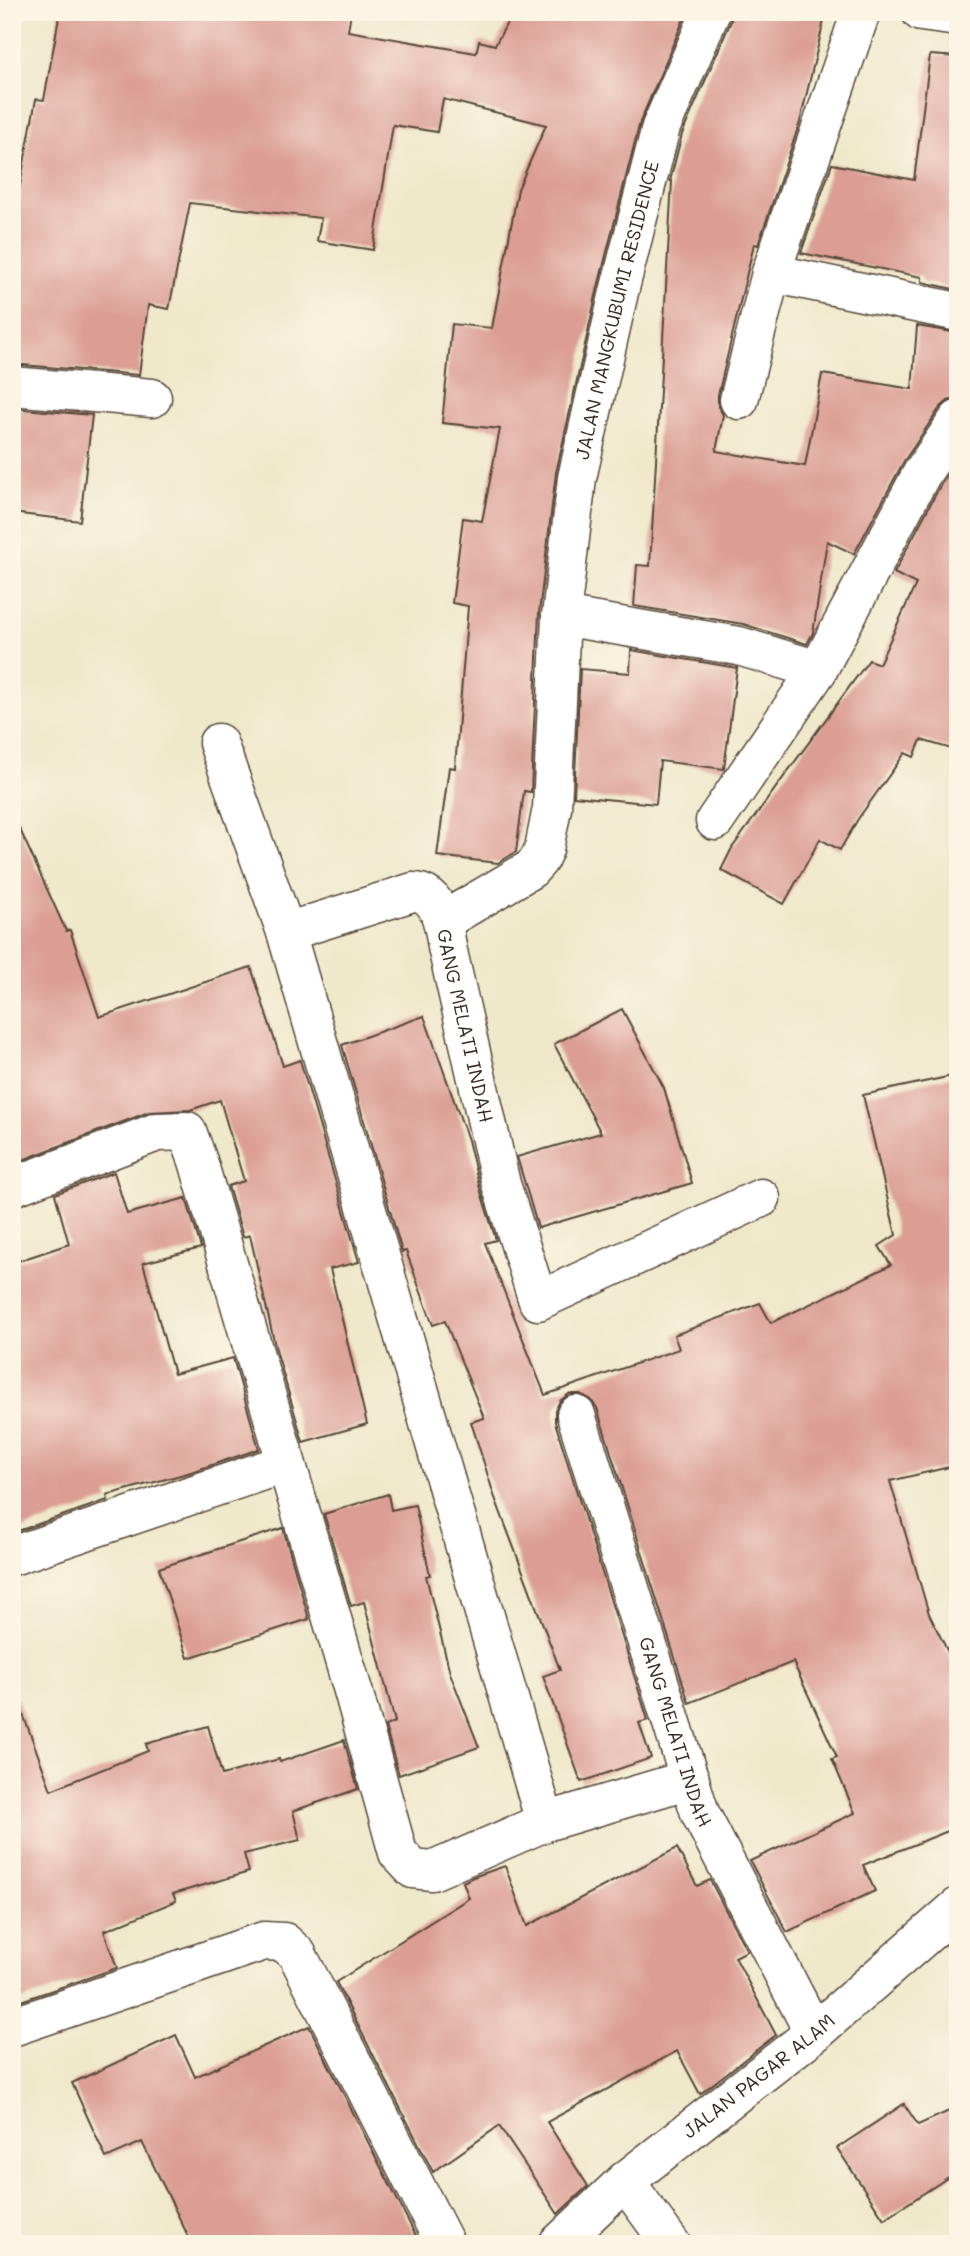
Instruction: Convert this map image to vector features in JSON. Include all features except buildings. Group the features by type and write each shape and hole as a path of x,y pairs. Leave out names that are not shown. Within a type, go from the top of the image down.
{"street":[{"name":"JALAN MANGKUBUMI RESIDENCE","path":"443,921 531,869 544,849 552,808 561,616 577,478 619,292 661,127 711,12"},
{"path":"738,400 771,273 861,12"},
{"path":"921,12 958,17"},
{"path":"771,273 958,312"},
{"path":"12,386 152,398"},
{"path":"715,821 818,670 922,473 958,419"},
{"path":"561,616 739,646 818,670"},
{"path":"219,743 286,932 545,1822"},
{"name":"GANG MELATI INDAH","path":"286,932 413,892 425,894 436,906 443,921 501,1184 538,1301 761,1198"},
{"path":"12,1187 157,1132 187,1131 354,1694 398,1853 413,1869 432,1871 545,1822 690,1779"},
{"name":"GANG MELATI INDAH","path":"576,1415 700,1813 814,2033"},
{"path":"12,1556 286,1462"},
{"name":"JALAN PAGAR ALAM","path":"558,2244 625,2181 814,2033 958,1907"},
{"path":"12,2027 264,1941 284,1942 297,1954 445,2244"},
{"path":"625,2181 671,2244"}]}
